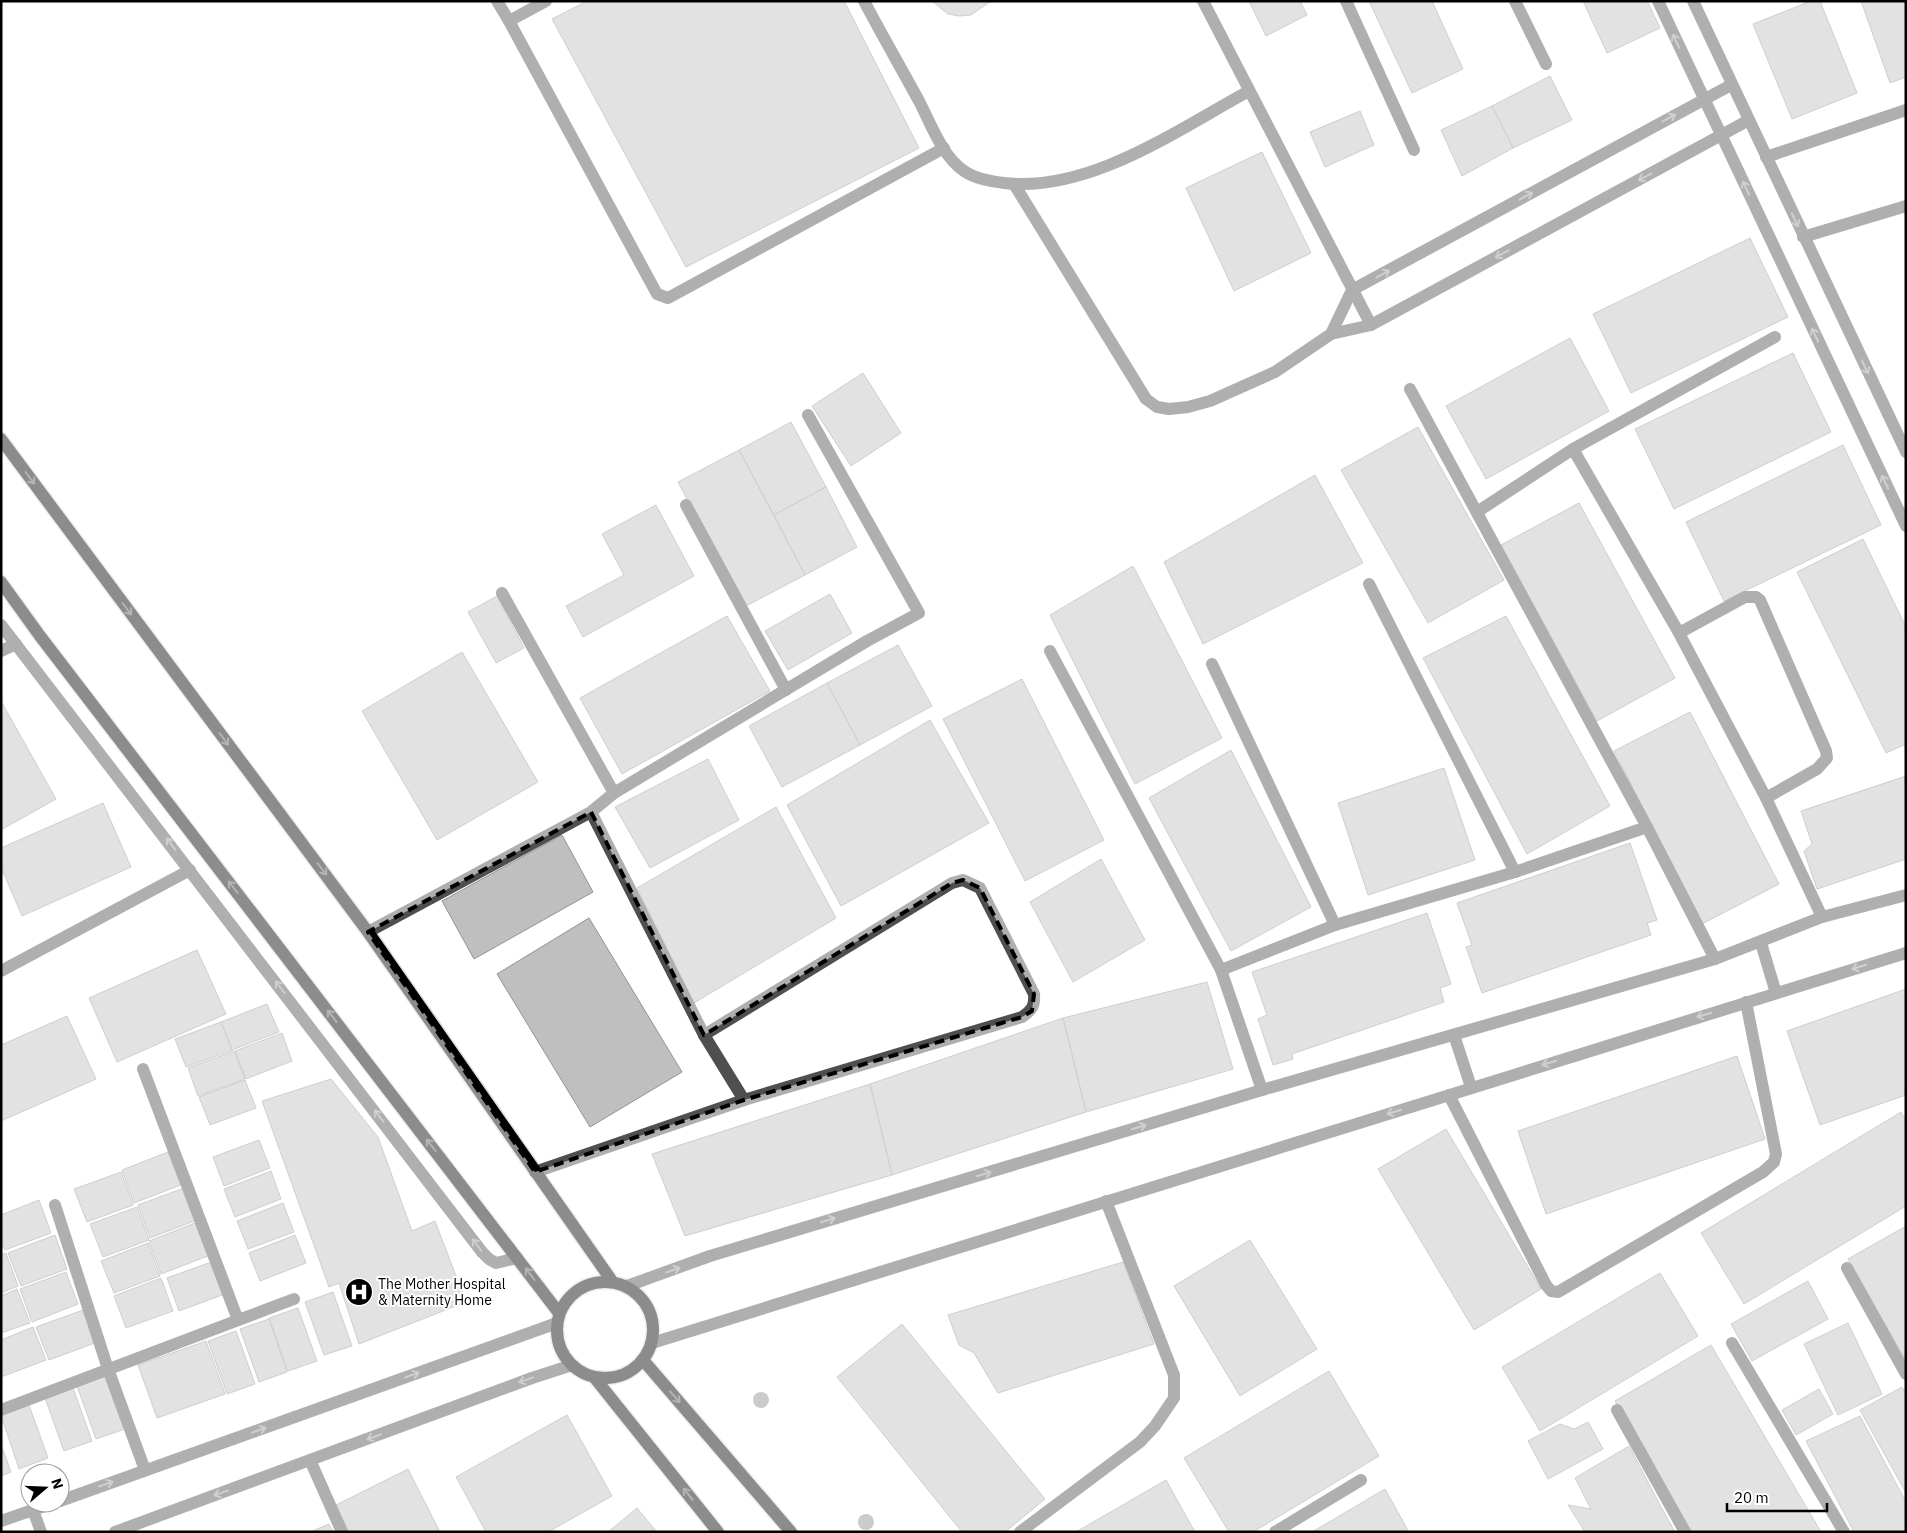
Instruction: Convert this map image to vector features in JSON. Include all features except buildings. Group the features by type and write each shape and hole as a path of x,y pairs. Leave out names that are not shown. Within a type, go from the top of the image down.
{"main road":[{"path":"1,439 368,932 612,1281"},
{"path":"1,582 40,636 517,1258 558,1318"},
{"path":"594,1377 621,1376 633,1369 643,1360 652,1343 654,1330 649,1310 638,1294 627,1286 612,1281 595,1282 580,1288 568,1298 558,1318 557,1338 562,1353 572,1365 594,1377 718,1532"},
{"path":"643,1360 791,1532"}],"street":[{"path":"498,1 657,294 662,297 668,298 944,148"},
{"path":"509,21 546,1"},
{"path":"864,1 944,148 963,170 983,180 1014,184 1041,183 1085,174 1139,151 1249,91"},
{"path":"1203,1 1371,325"},
{"path":"1346,1 1414,150"},
{"path":"1515,1 1546,64"},
{"path":"1658,1 1703,100 1906,526"},
{"path":"1693,1 1731,85 1906,452"},
{"path":"1331,334 1352,290 1731,85"},
{"path":"1766,157 1906,110"},
{"path":"1014,184 1146,399 1157,407 1169,409 1188,407 1210,401 1275,372 1331,334 1371,325 1749,120"},
{"path":"1803,237 1906,206"},
{"path":"1477,512 1574,449 1775,337"},
{"path":"1410,389 1647,827 1715,959"},
{"path":"368,932 591,812 614,793 867,641 919,613 808,415"},
{"path":"1574,449 1679,633 1766,798 1822,917"},
{"path":"686,505 786,690"},
{"path":"1369,584 1514,872"},
{"path":"502,593 614,793"},
{"path":"1679,633 1745,597 1756,597 1760,600 1826,751 1827,758 1817,769 1766,798"},
{"path":"1,625 485,1256 496,1263 517,1258"},
{"path":"1,651 16,644"},
{"path":"1050,651 1221,970 1262,1090"},
{"path":"1212,664 1335,925"},
{"path":"591,812 704,1036 744,1100"},
{"path":"1221,970 1335,925 1514,872 1647,827"},
{"path":"1,971 190,870"},
{"path":"535,1172 744,1100 1022,1017 1032,1011 1035,1004 1034,994 980,888 963,880 952,883 704,1036"},
{"path":"627,1286 710,1256 1262,1090 1715,959 1761,943 1822,917 1906,895"},
{"path":"1761,943 1776,993"},
{"path":"652,1343 1906,953"},
{"path":"1449,1095 1546,1286 1551,1291 1558,1292 1763,1172 1774,1162 1776,1154 1746,1002"},
{"path":"1454,1035 1472,1087"},
{"path":"143,1069 238,1320"},
{"path":"1020,1532 1140,1442 1155,1426 1174,1398 1174,1375 1106,1201"},
{"path":"55,1205 108,1370 145,1470"},
{"path":"1847,1268 1906,1374"},
{"path":"1,1410 294,1299"},
{"path":"70,1496 558,1318"},
{"path":"1732,1342 1844,1532"},
{"path":"115,1532 572,1365"},
{"path":"1617,1410 1685,1532"},
{"path":"310,1460 342,1532"},
{"path":"1276,1532 1361,1480"},
{"path":"1,1521 24,1513"},
{"path":"33,1513 41,1532"}],"highlighted area":[{"path":"591,812 704,1035 952,883 963,880 980,888 1034,994 1032,1011 1022,1017 744,1100 535,1172 368,932"}],"place":[{"name":"The Mother Hospital & Maternity Home","path":"359,1292"}]}
